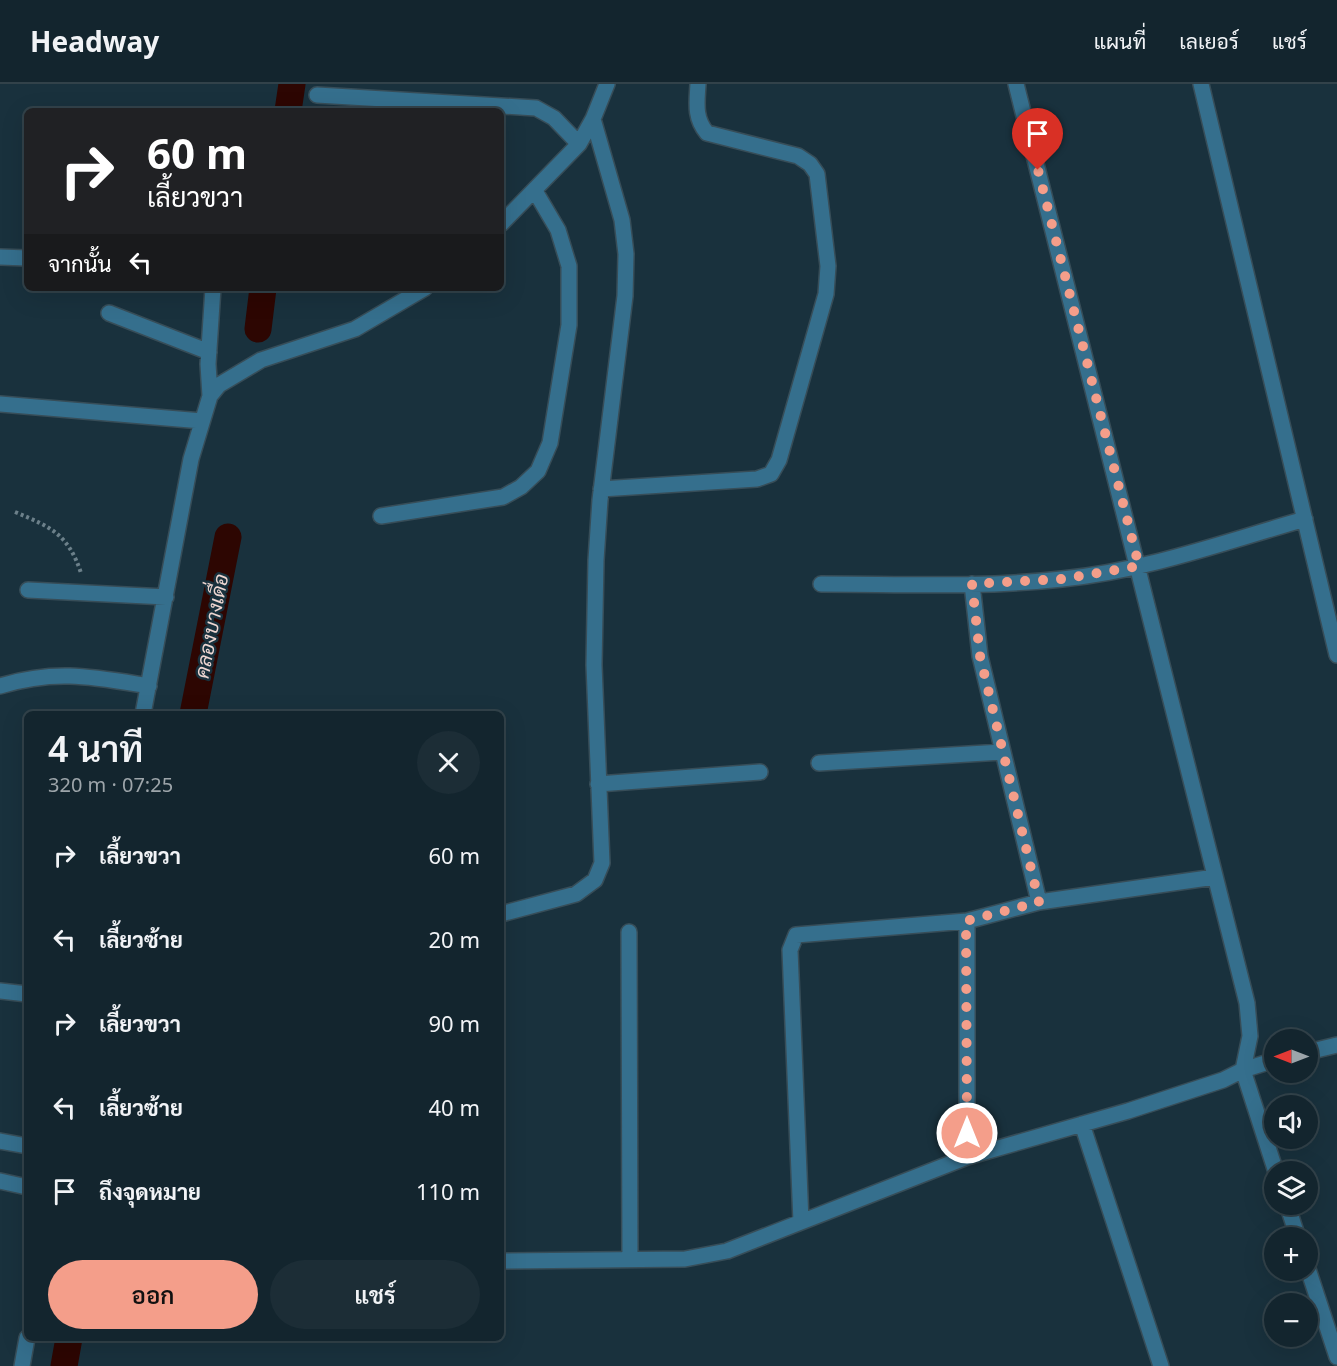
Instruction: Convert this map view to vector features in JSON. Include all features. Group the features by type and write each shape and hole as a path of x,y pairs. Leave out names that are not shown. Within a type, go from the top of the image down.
{"street":[{"path":"504,221 579,144 593,119 607,84"},
{"path":"602,489 757,479 771,474 779,460 826,294 828,266 817,174 810,164 798,156 707,133 700,125 696,112 698,84"},
{"path":"1016,84 1247,1003 1250,1036 1243,1070 1272,1161"},
{"path":"1201,84 1337,655"},
{"path":"316,95 536,108 554,118 579,144"},
{"path":"504,913 576,894 595,880 602,863 594,665 596,560 625,296 626,254 622,220 593,119"},
{"path":"381,516 503,497 521,487 538,471 550,443 569,325 569,266 558,230 535,191"},
{"path":"0,257 24,258"},
{"path":"144,711 191,459 210,396 209,352 213,291"},
{"path":"210,396 219,385 261,360 355,329 419,291"},
{"path":"109,313 209,352"},
{"path":"0,404 202,421"},
{"path":"821,584 972,584 1063,579 1139,566 1305,519"},
{"path":"972,584 980,656 1039,902"},
{"path":"28,590 166,597"},
{"path":"0,686 56,675 79,674 149,686"},
{"path":"819,763 1002,752"},
{"path":"598,784 760,772"},
{"path":"801,1222 790,950 796,935 966,921 1039,902 1215,877"},
{"path":"966,921 967,1157"},
{"path":"629,932 630,1260"},
{"path":"0,991 24,994"},
{"path":"1318,1050 1337,1045"},
{"path":"504,1261 685,1259 727,1251 967,1157 1223,1080 1264,1063"},
{"path":"1082,1124 1161,1366"},
{"path":"0,1141 24,1145"},
{"path":"0,1180 24,1185"},
{"path":"1312,1281 1337,1357"},
{"path":"22,1366 26,1341"}],"path":[{"path":"15,512 54,528 65,540 76,559 88,592"}],"waterway":[{"name":"คลองบางเดื่อ","path":"288,108 292,84"},
{"name":"คลองบางเดื่อ","path":"258,329 263,291"},
{"name":"คลองบางเดื่อ","path":"194,711 228,537"},
{"name":"คลองบางเดื่อ","path":"64,1366 68,1341"}],"route":[{"path":"967,1133 966,921 1039,902 980,656 972,584 1063,579 1139,566 1127,527 1038,170"}]}
